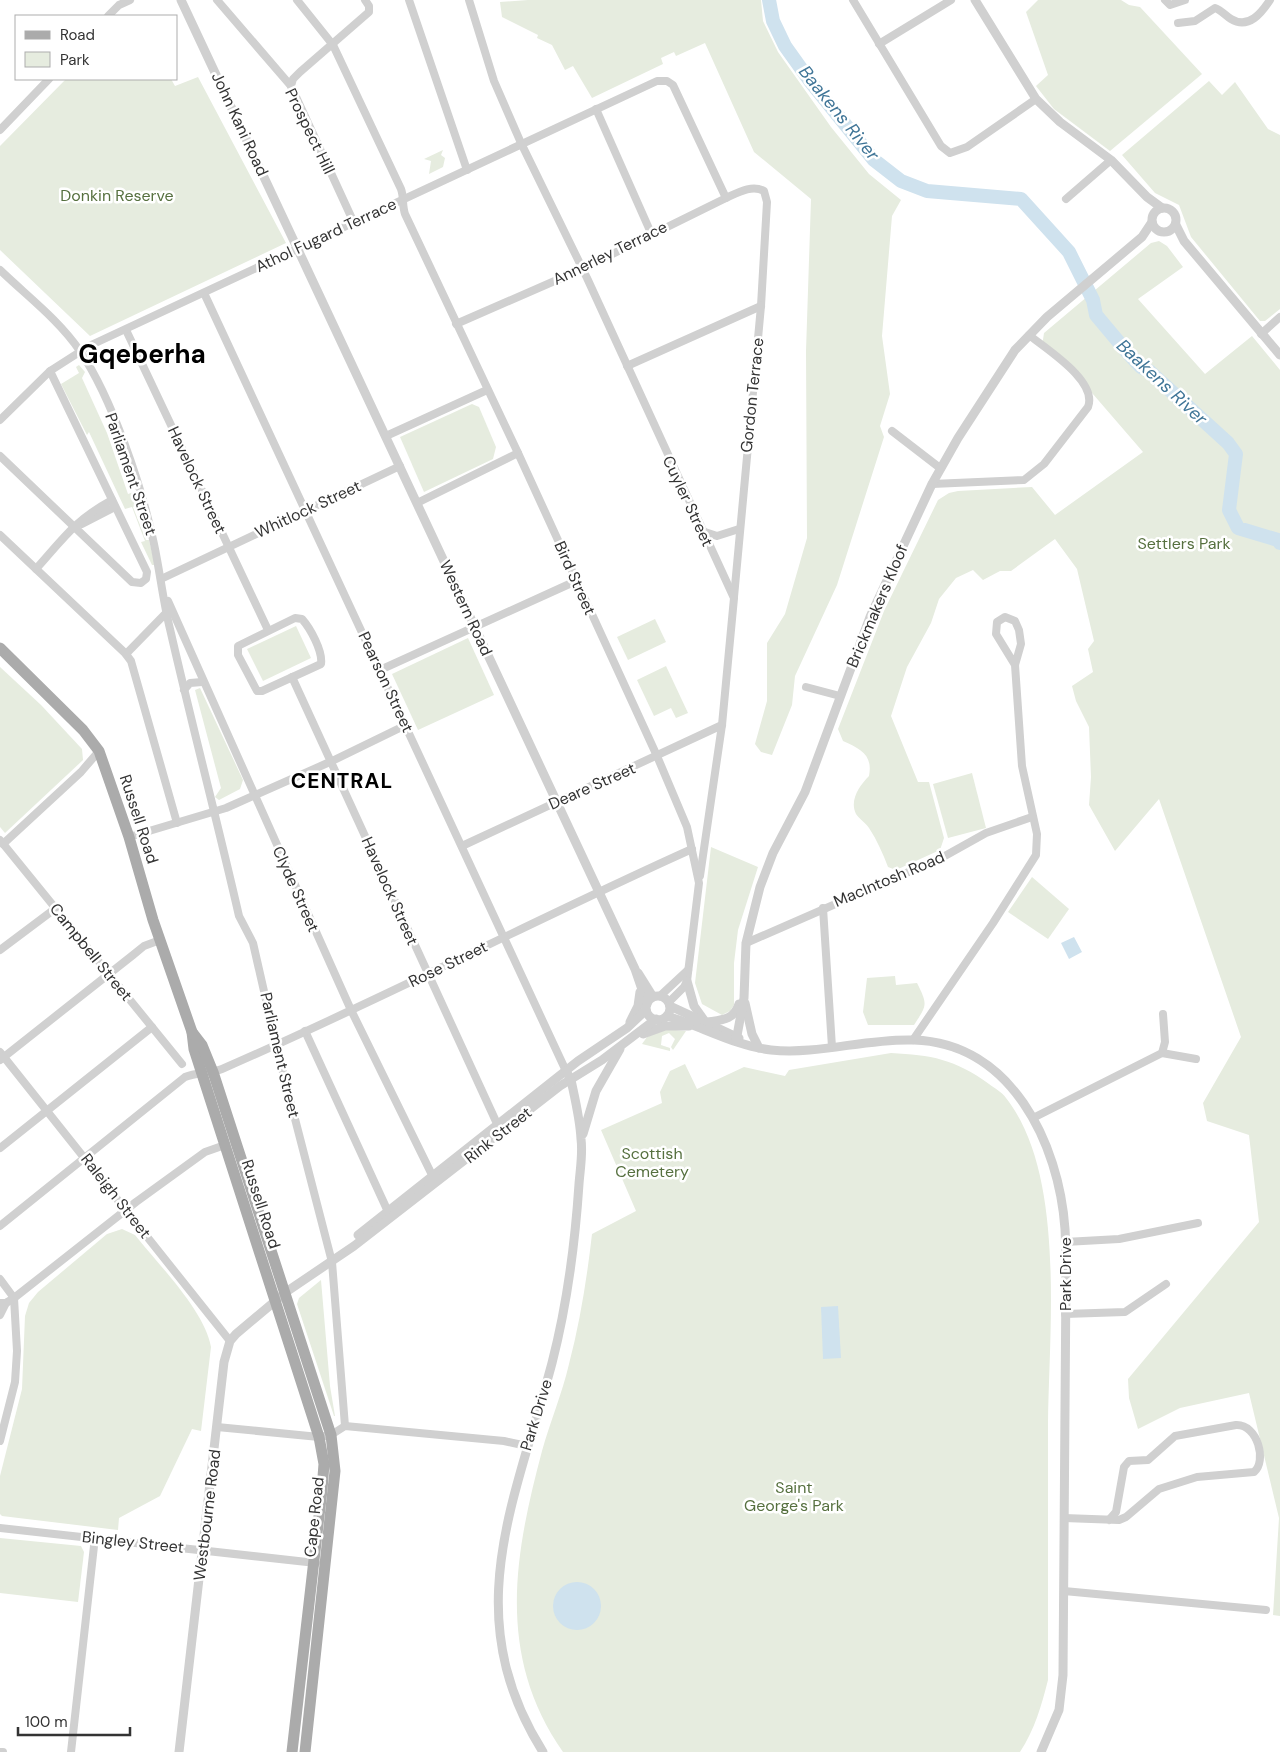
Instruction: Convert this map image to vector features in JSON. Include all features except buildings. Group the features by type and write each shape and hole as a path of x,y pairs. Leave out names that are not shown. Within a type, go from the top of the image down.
{"main road":[{"name":"Russell Road","path":"0,648 82,730 99,751 192,1032 194,1049 207,1073 286,1292"},
{"name":"Russell Road","path":"207,1073 225,1145 276,1300"},
{"name":"Cape Road","path":"286,1292 331,1435 336,1471 292,1752"},
{"name":"Cape Road","path":"276,1300 319,1437 324,1464 320,1564 305,1752"}],"street":[{"path":"109,15 119,5 130,0"},
{"name":"John Kani Road","path":"181,0 297,248"},
{"name":"Prospect Hill","path":"217,0 291,86 354,223"},
{"name":"Bird Street","path":"297,0 334,45 405,198 403,205 405,214 518,453 678,803 692,849 698,883 687,982"},
{"path":"291,86 293,79 300,72 367,15 370,9 365,0"},
{"path":"408,0 467,170"},
{"name":"Cuyler Street","path":"470,0 494,81 521,143 582,269 734,598"},
{"path":"853,0 941,146 950,153 956,152 1036,99"},
{"path":"879,44 951,0"},
{"path":"975,0 1036,99 1060,122 1111,160 1147,197 1156,214 1159,231"},
{"path":"1165,0 1170,5 1184,0"},
{"path":"1178,23 1195,21 1215,8 1233,20 1245,22 1257,18 1269,0"},
{"path":"0,130 48,80"},
{"name":"Athol Fugard Terrace","path":"0,420 50,371 80,351 657,81 670,82 726,198"},
{"path":"596,109 651,233"},
{"path":"1066,199 1111,160"},
{"name":"Annerley Terrace","path":"456,324 582,269 651,233 726,198 746,190 758,189 764,192"},
{"name":"Gordon Terrace","path":"734,598 761,306 767,202 764,192"},
{"path":"1156,214 1173,211 1177,217 1173,228 1280,355"},
{"name":"Brickmakers Kloof","path":"736,1038 744,998 746,943 760,887 773,853 805,792 870,616 940,468 1001,371 1028,335 1142,237 1156,214"},
{"name":"Brickmakers Kloof","path":"1142,237 1173,228"},
{"name":"Western Road","path":"297,248 635,969 646,1007"},
{"name":"Parliament Street","path":"0,270 62,329 80,351 102,393 126,452 144,505 164,592 166,613 241,921 253,942 332,1262 345,1426"},
{"name":"Pearson Street","path":"204,293 568,1075"},
{"path":"627,366 761,306"},
{"path":"1261,334 1280,317"},
{"name":"Havelock Street","path":"126,330 268,630"},
{"path":"932,484 1015,482 1030,477 1044,464 1088,406 1090,396 1080,377 1028,335"},
{"path":"0,456 130,580 135,583 143,582 147,572 50,371"},
{"path":"386,436 487,390"},
{"path":"892,431 940,468"},
{"path":"417,503 518,453"},
{"name":"Whitlock Street","path":"161,579 400,466"},
{"path":"36,568 75,526 92,511 114,503"},
{"path":"701,530 717,536 739,528"},
{"path":"0,535 126,654 134,669 177,823"},
{"path":"380,670 576,581"},
{"name":"Clyde Street","path":"164,592 202,682 351,1010 434,1179"},
{"path":"698,883 722,725 734,598"},
{"path":"126,654 166,613"},
{"path":"913,1040 1033,862 1037,849 1037,834 1022,766 1015,664 1021,644 1019,630 1015,621 1005,617 997,622 996,634 1015,664"},
{"path":"298,618 304,620 321,656 321,664 262,691 256,691 252,687 237,648 242,643 268,630 298,618"},
{"name":"Havelock Street","path":"292,677 499,1129"},
{"path":"184,690 190,683 202,682"},
{"path":"806,687 840,696"},
{"path":"129,837 214,812 254,796 406,725"},
{"name":"Deare Street","path":"462,846 722,725"},
{"path":"2,842 82,772 99,751"},
{"name":"MacIntosh Road","path":"746,943 944,857 986,833 1032,817"},
{"name":"Campbell Street","path":"2,842 182,1064"},
{"name":"Rose Street","path":"0,1226 180,1080 190,1075 207,1073 306,1031 504,938 598,891 692,849"},
{"path":"0,950 56,908"},
{"path":"823,908 832,1047"},
{"path":"1,1057 144,946 160,940"},
{"name":"Western Road","path":"635,969 657,996"},
{"path":"687,982 669,1004 666,1016 656,1019 650,1016 646,1007 657,996 679,981 689,970"},
{"path":"687,982 694,1006 706,1021 728,1019 733,1015 739,1005 744,985"},
{"path":"627,1028 638,1006 639,987"},
{"path":"657,996 669,1004"},
{"path":"744,998 752,1034 759,1048"},
{"name":"Park Drive","path":"669,1004 706,1021 745,1043 759,1048 797,1051 882,1040 913,1040 941,1043 978,1058 998,1072 1014,1088 1033,1118 1053,1166 1059,1190 1065,1242 1064,1591 1061,1699 1057,1718 1041,1752"},
{"name":"Rink Street","path":"276,1300 332,1262 434,1179 627,1028 646,1007"},
{"path":"1162,1053 1165,1042 1163,1014"},
{"name":"Park Drive","path":"666,1016 736,1038"},
{"name":"Rink Street","path":"568,1075 622,1046 656,1019"},
{"path":"629,1040 665,1026 696,1026"},
{"path":"0,1148 46,1109 152,1027"},
{"path":"306,1031 389,1215"},
{"path":"582,1140 593,1097 622,1046"},
{"path":"1033,1118 1162,1053 1196,1059"},
{"name":"Raleigh Street","path":"1,1057 85,1156 230,1340"},
{"name":"Park Drive","path":"542,1752 523,1718 513,1693 503,1658 499,1628 499,1594 504,1541 511,1501 551,1364 565,1300 577,1220 582,1140 568,1075"},
{"path":"0,1315 3,1303 14,1298 126,1210 205,1152 225,1145"},
{"path":"1065,1242 1119,1239 1198,1223"},
{"path":"0,1279 14,1298 17,1332 16,1372 0,1442"},
{"path":"1065,1314 1125,1312 1166,1284"},
{"path":"230,1340 276,1300"},
{"name":"Westbourne Road","path":"179,1752 224,1362 230,1340"},
{"path":"1064,1518 1115,1521 1124,1518 1156,1490 1173,1484 1197,1477 1254,1472 1260,1467 1261,1461 1253,1430 1246,1425 1236,1424 1175,1436 1148,1460 1129,1461 1124,1466 1116,1512 1109,1520"},
{"path":"217,1427 319,1437 331,1435 345,1426 504,1441 526,1446"},
{"name":"Bingley Street","path":"0,1528 96,1537 320,1564"},
{"path":"70,1752 96,1537"},
{"path":"1064,1591 1266,1610"}],"green space":[{"path":"528,0 761,0 763,21 778,52 831,127 869,174 901,200 892,216 882,336 890,394 880,426 884,437 837,585 795,676 792,705 772,755 761,752 755,744 767,701 767,643 785,614 807,538 806,351 811,199 754,152 705,43 676,56 674,52 661,58 663,64 592,98 573,66 565,70 552,45 537,38 538,35 502,17 500,2"},
{"path":"1038,0 1121,0 1129,5 1140,7 1202,74 1110,151 1054,109 1036,86 1048,75 1026,12"},
{"name":"Donkin Reserve","path":"198,77 286,243 90,336 0,250 0,146 65,80 172,80 175,86"},
{"path":"1209,81 1222,95 1235,82 1268,129 1280,135 1280,309 1265,321 1260,321 1191,237 1179,205 1155,193 1122,155"},
{"path":"443,150 441,155 445,158 443,167 429,174 431,161 424,159"},
{"name":"Settlers Park","path":"1159,241 1167,246 1183,267 1138,299 1205,374 1252,336 1280,370 1280,1616 1273,1615 1279,1518 1249,1393 1180,1408 1138,1429 1129,1398 1128,1379 1259,1222 1249,1135 1207,1121 1203,1103 1241,1037 1159,799 1115,851 1089,805 1091,777 1089,727 1076,701 1072,686 1093,672 1088,649 1094,641 1077,569 1055,539 1011,571 1000,571 983,580 973,570 956,578 939,599 931,623 907,667 891,716 918,782 929,782 944,838 940,850 896,870 888,867 880,847 868,826 857,816 854,809 856,793 869,776 869,763 860,750 843,741 838,729 884,611 938,500 949,493 958,491 1032,487 1055,515 1143,452 1086,386 1042,346 1044,333 1151,243"},
{"path":"79,365 85,372 82,378 107,433 128,494 134,492 139,503 133,507 146,540 149,540 155,565 152,565 141,542 145,541 132,507 125,509 89,432 87,435 61,384 79,373 76,367"},
{"path":"472,404 479,407 496,447 493,459 424,492 400,437"},
{"path":"655,619 666,642 628,660 617,637"},
{"path":"296,626 311,658 263,681 247,649"},
{"path":"468,638 494,695 418,730 392,674"},
{"path":"666,666 688,713 676,718 671,708 654,716 637,680"},
{"path":"0,667 41,705 82,749 83,760 5,833 0,827"},
{"path":"200,688 243,780 240,789 219,800 215,797 221,788 195,690"},
{"path":"972,773 986,828 948,838 933,784"},
{"path":"711,847 758,867 738,930 734,963 734,1005 730,1011 722,1015 702,1004 695,983"},
{"path":"1032,877 1069,909 1048,939 1008,912"},
{"path":"895,976 896,985 917,983 924,1001 922,1013 914,1025 868,1025 863,1012 867,978"},
{"path":"665,1029 686,1031 673,1050 671,1047 675,1039 669,1033 662,1036 661,1045 670,1048 670,1051 642,1044 647,1037"},
{"name":"Saint George's Park","path":"891,1053 931,1057 954,1064 977,1076 1000,1092 1006,1098 1025,1130 1038,1168 1046,1209 1051,1299 1048,1423 1048,1680 1030,1735 1020,1752 563,1752 542,1716 528,1679 520,1642 517,1605 519,1567 532,1490 577,1332 592,1234 636,1211 601,1130 662,1103 660,1092 670,1071 685,1064 697,1089 744,1067 785,1076 789,1070"},
{"path":"122,1229 135,1235 168,1274 200,1318 207,1333 211,1347 201,1431 192,1429 160,1496 119,1518 118,1530 2,1516 0,1514 0,1476 22,1389 25,1316 29,1303 38,1292 107,1234"},
{"path":"321,1280 330,1386 335,1416 297,1304 299,1298"},
{"path":"0,1538 81,1546 84,1552 78,1602 0,1593"}],"water":[{"path":"1074,937 1082,952 1069,959 1061,943"},
{"path":"838,1306 841,1358 823,1359 821,1307"},
{"path":"577,1582 586,1584 594,1589 599,1597 601,1606 599,1615 594,1623 586,1628 577,1630 568,1628 560,1623 555,1615 553,1606 555,1597 560,1589 568,1584"}],"waterway":[{"name":"Baakens River","path":"769,0 773,21 785,46 810,81 874,160 901,181 927,191 1021,199 1069,252 1093,300 1096,315 1127,352 1141,367 1149,371 1228,443 1236,454 1229,510 1238,528 1278,540 1280,543"}],"district":[{"name":"Gqeberha","path":"142,354"},
{"name":"CENTRAL","path":"342,781"}],"park label":[{"name":"Scottish Cemetery","path":"652,1162"}]}
